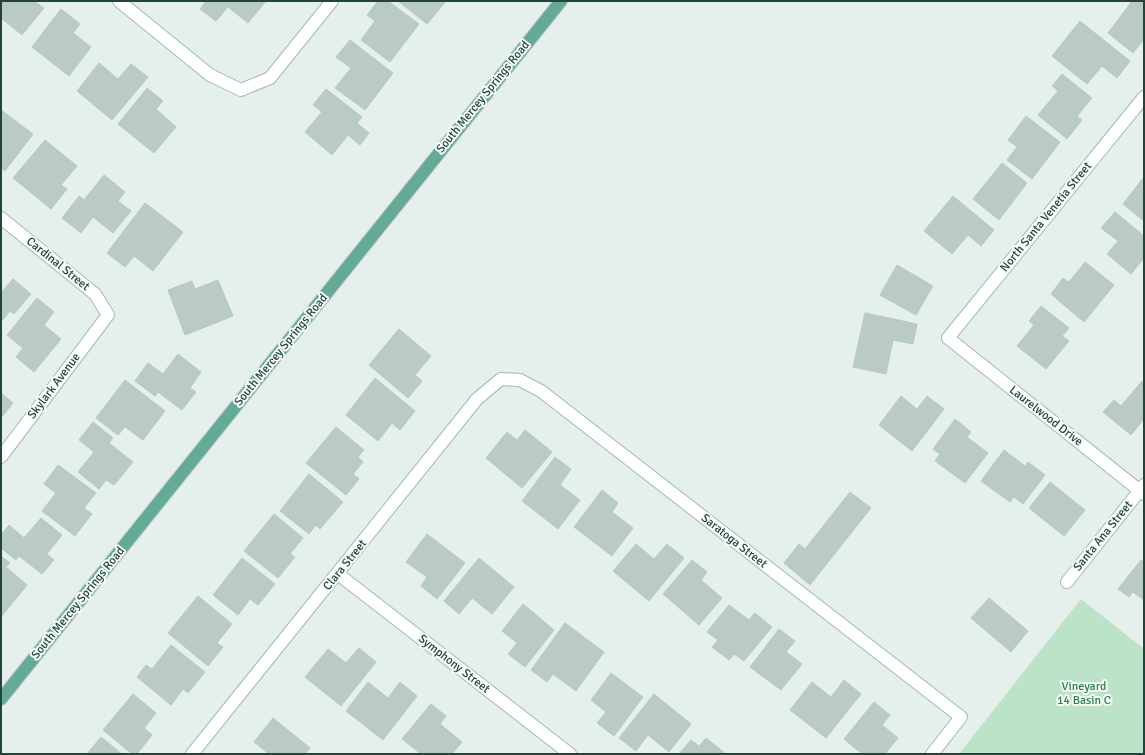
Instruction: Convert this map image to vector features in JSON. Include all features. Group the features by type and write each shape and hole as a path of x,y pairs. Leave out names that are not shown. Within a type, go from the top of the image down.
{"main road":[{"name":"South Mercey Springs Road","path":"1,699 561,1"}],"street":[{"path":"119,1 210,75 241,90 270,78 332,1"},
{"name":"North Santa Venetia Street","path":"948,338 1144,97"},
{"name":"Cardinal Street","path":"1,218 95,294 108,315"},
{"name":"Skylark Avenue","path":"1,457 108,315"},
{"name":"Laurelwood Drive","path":"948,338 1143,490"},
{"name":"Clara Street","path":"192,754 477,399 501,379"},
{"name":"Saratoga Street","path":"501,379 520,380 540,391 961,717 932,754"},
{"name":"Santa Ana Street","path":"1067,582 1143,490"},
{"name":"Symphony Street","path":"338,574 570,754"}],"green space":[{"name":"Vineyard 14 Basin C","path":"1081,599 1144,649 1144,754 959,754"}],"building":[{"path":"1,1 34,1 44,8 22,35 1,18"},
{"path":"206,1 266,1 248,23 228,7 216,21 200,9"},
{"path":"378,1 388,1 419,24 390,62 361,40 375,21 367,15"},
{"path":"398,1 446,1 427,24"},
{"path":"1132,1 1141,1 1144,3 1144,39 1133,53 1108,33"},
{"path":"61,9 80,24 73,33 91,47 69,76 32,47"},
{"path":"1080,21 1130,61 1117,78 1102,66 1087,84 1052,56"},
{"path":"350,40 393,73 365,110 335,88 351,68 336,57"},
{"path":"99,63 118,79 131,64 148,77 112,120 77,91"},
{"path":"1062,74 1092,98 1077,116 1082,120 1067,139 1038,115 1058,91 1052,86"},
{"path":"147,88 163,101 156,109 176,127 154,153 118,124"},
{"path":"326,89 362,117 357,123 369,133 360,145 348,135 332,155 305,132 322,112 313,105"},
{"path":"1,110 33,134 5,171 1,168"},
{"path":"1026,116 1060,142 1032,179 1007,160 1017,147 1008,140"},
{"path":"45,140 77,166 61,185 67,189 51,209 13,178"},
{"path":"1002,163 1027,183 999,220 973,199"},
{"path":"104,175 125,192 118,201 131,211 113,233 93,217 81,233 62,218 79,196 84,200"},
{"path":"1144,177 1144,221 1123,204"},
{"path":"953,196 994,230 981,246 968,235 952,254 924,231"},
{"path":"145,203 183,232 153,271 134,256 125,267 107,253"},
{"path":"1115,212 1144,236 1144,258 1131,274 1107,254 1118,241 1101,228"},
{"path":"1085,262 1114,285 1084,322 1051,294 1063,278 1069,282"},
{"path":"897,265 933,286 916,315 880,295"},
{"path":"13,279 31,294 14,314 10,311 1,322 1,293"},
{"path":"218,280 233,316 185,335 168,290 192,281 195,289"},
{"path":"37,298 54,312 44,325 61,339 34,372 16,357 23,348 7,335"},
{"path":"1041,306 1069,328 1062,336 1069,341 1046,369 1017,346 1034,325 1029,321"},
{"path":"865,313 917,324 913,344 893,340 886,374 853,367"},
{"path":"399,329 431,356 415,375 422,381 408,398 369,365"},
{"path":"178,354 201,372 190,388 196,392 182,410 158,392 155,396 135,381 148,363 163,374"},
{"path":"375,378 415,411 400,430 392,423 378,441 346,415"},
{"path":"125,380 165,411 143,440 125,427 118,435 96,418"},
{"path":"1142,381 1144,383 1144,419 1131,435 1103,412 1114,400 1121,406"},
{"path":"1,393 13,403 1,418"},
{"path":"901,396 917,409 927,396 944,409 912,451 879,425"},
{"path":"955,419 971,432 967,437 988,453 965,483 935,461 940,454 933,449"},
{"path":"93,422 113,438 109,443 133,462 114,485 106,480 99,489 78,472 94,452 79,440"},
{"path":"336,427 364,450 358,457 363,462 353,474 359,479 346,495 306,463"},
{"path":"525,430 552,452 522,488 486,458 507,432 517,440"},
{"path":"1004,450 1025,466 1028,462 1045,475 1023,504 1014,497 1010,502 981,481"},
{"path":"555,457 571,469 560,485 580,500 558,529 522,501"},
{"path":"58,465 96,493 84,508 92,514 75,536 42,511 56,493 44,484"},
{"path":"309,474 343,502 320,529 316,525 309,534 280,511"},
{"path":"1050,482 1085,510 1064,536 1029,508"},
{"path":"602,490 618,503 612,512 633,528 612,556 574,527"},
{"path":"850,492 871,508 810,585 784,563 799,544 805,549"},
{"path":"274,514 303,538 290,554 295,557 278,578 244,551"},
{"path":"41,518 62,535 47,554 54,560 42,574 19,556 16,560 1,548 1,535 9,525 24,538"},
{"path":"427,534 465,563 437,599 421,586 427,577 406,562"},
{"path":"636,544 654,559 667,544 684,558 649,601 613,571"},
{"path":"1,556 10,563 6,567 27,585 1,617"},
{"path":"242,558 275,584 258,605 250,599 238,615 213,595"},
{"path":"479,558 514,587 492,614 472,598 459,614 444,601"},
{"path":"692,560 707,572 701,580 722,598 699,625 663,594"},
{"path":"1141,560 1144,563 1144,600 1133,592 1129,597 1118,589"},
{"path":"198,596 232,624 217,643 223,647 208,666 168,633"},
{"path":"989,598 1028,631 1011,652 971,618"},
{"path":"523,604 554,630 525,667 508,654 517,643 502,631"},
{"path":"729,605 749,620 755,613 772,627 744,661 734,654 729,660 712,647 718,640 707,632"},
{"path":"565,623 604,652 576,691 553,674 547,682 531,670"},
{"path":"779,629 795,641 786,652 802,664 781,690 750,667"},
{"path":"171,645 205,672 188,693 183,689 171,705 137,677 146,665 152,669"},
{"path":"359,648 376,662 341,706 305,677 328,649 346,663"},
{"path":"611,673 643,697 614,736 597,723 606,712 591,700"},
{"path":"844,680 861,694 826,738 790,710 812,682 831,697"},
{"path":"368,682 388,698 400,682 417,696 383,740 346,711"},
{"path":"133,694 156,713 144,728 152,735 137,754 132,754 103,730"},
{"path":"654,694 691,724 669,752 648,735 636,751 619,738"},
{"path":"874,702 890,715 882,725 898,738 885,754 862,754 844,739"},
{"path":"431,704 446,716 440,724 462,742 452,754 421,754 402,739"},
{"path":"273,718 310,748 305,754 269,754 254,742"},
{"path":"101,737 122,754 87,754"},
{"path":"706,738 726,754 679,754 691,740 699,746"}]}
